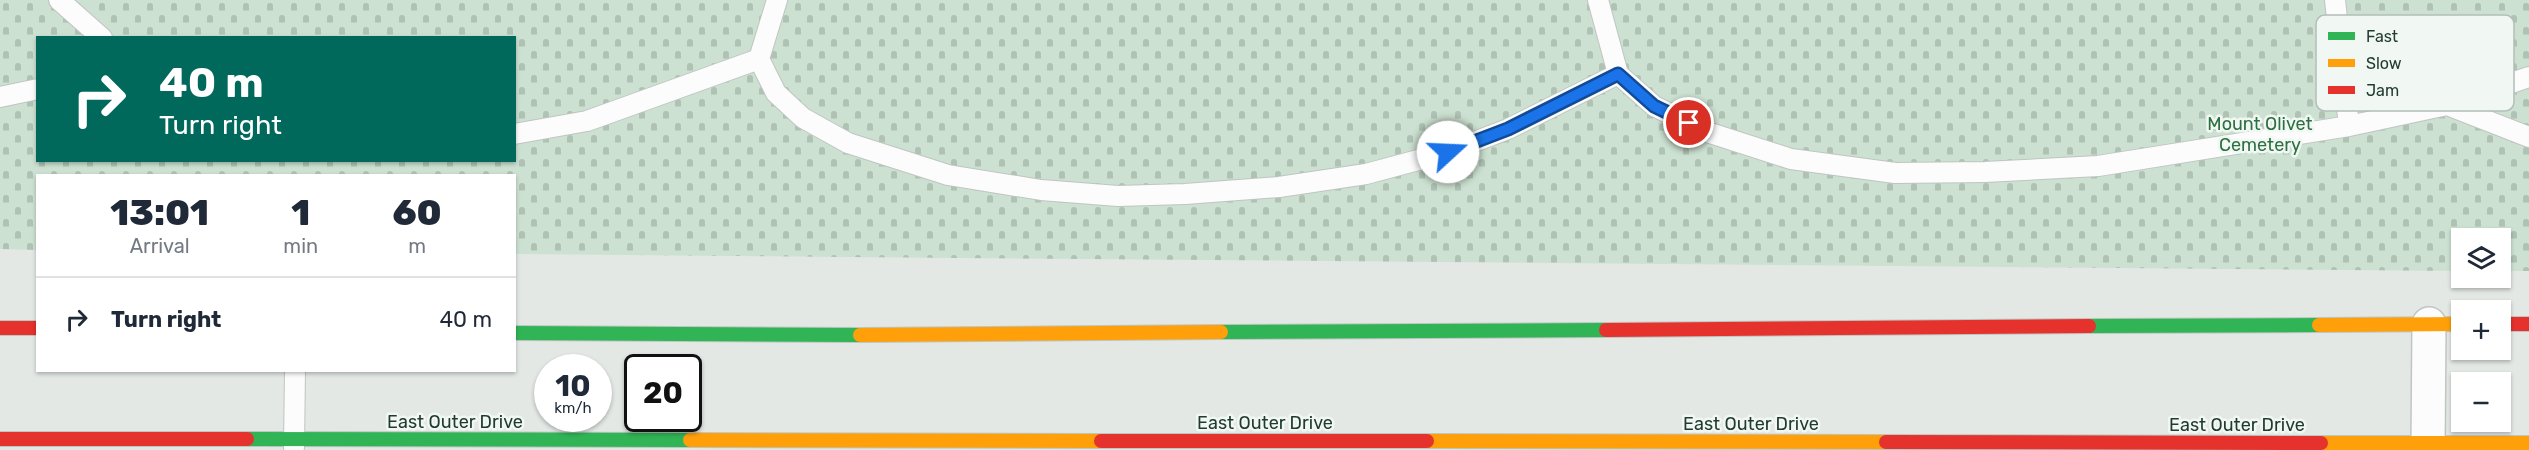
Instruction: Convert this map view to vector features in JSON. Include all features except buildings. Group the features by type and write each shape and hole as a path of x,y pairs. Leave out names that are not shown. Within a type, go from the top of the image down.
{"main road":[{"path":"516,333 815,335 2451,324"},
{"path":"2511,324 2529,324"},
{"path":"0,328 36,328"},
{"name":"East Outer Drive","path":"0,439 294,445 2428,446 2529,443"}],"street":[{"path":"2428,324 2428,446"}],"lane":[{"path":"59,0 100,36"},
{"path":"777,0 759,59 776,93 803,118 848,143 948,175 1041,190 1118,196 1185,194 1279,187 1366,174 1448,152 1508,129 1618,74"},
{"path":"1598,0 1618,74 1654,106 1707,132 1791,159 1895,173 1984,172 2098,166 2349,126 2419,111"},
{"path":"2335,0 2337,15"},
{"path":"516,134 587,121 759,59"},
{"path":"2514,82 2529,77"},
{"path":"0,97 36,89"},
{"path":"2347,111 2349,126"},
{"path":"2462,111 2529,137"},
{"path":"294,445 295,372"}],"green space":[{"name":"Mount Olivet Cemetery","path":"0,0 2529,0 2529,271 2511,271 2511,228 2451,228 2451,271 516,254 516,174 36,174 36,250 0,249"}],"traffic: fast":[{"path":"2089,326 2319,325"},
{"path":"1221,332 1606,330"},
{"path":"516,333 860,335"},
{"path":"247,439 690,440"}],"traffic: slow":[{"path":"2319,325 2451,324"},
{"path":"860,335 1221,332"},
{"path":"690,440 1101,441"},
{"path":"1427,441 1886,442"},
{"path":"2321,443 2529,443"}],"traffic: jam":[{"path":"2511,324 2529,324"},
{"path":"1606,330 2089,326"},
{"path":"0,328 36,328"},
{"path":"0,439 247,439"},
{"path":"1101,441 1427,441"},
{"path":"1886,442 2321,443"}],"route":[{"path":"1448,152 1508,129 1618,74 1654,106 1689,123"}]}
